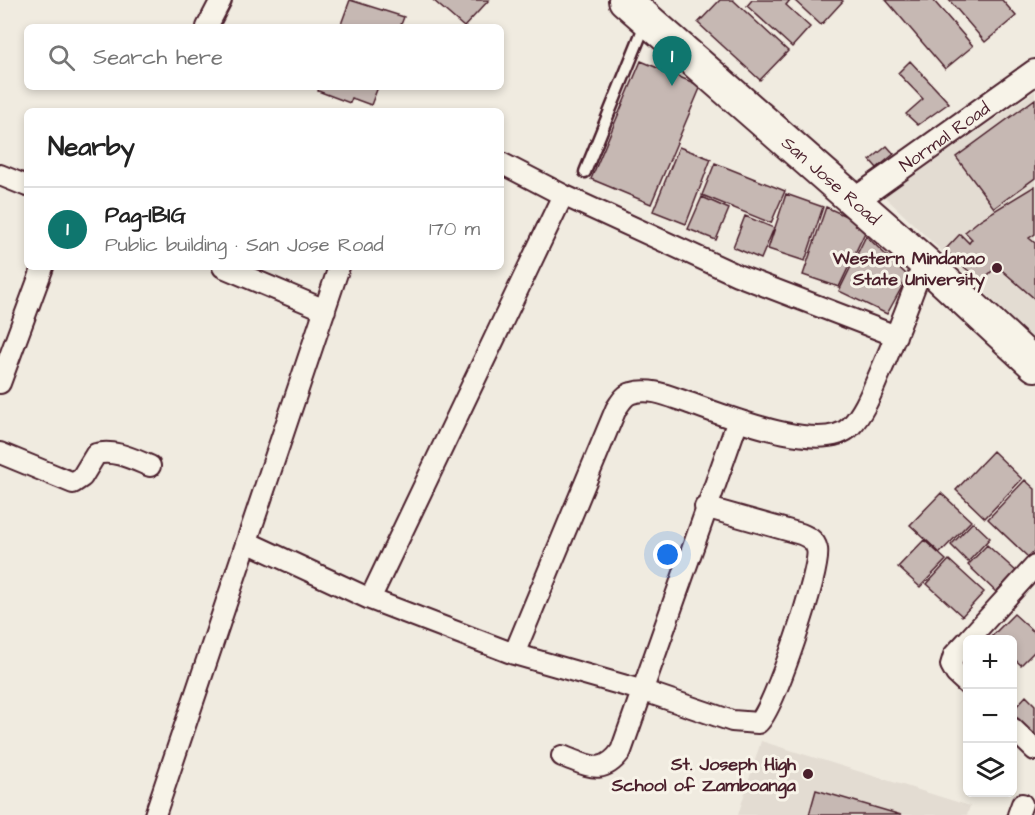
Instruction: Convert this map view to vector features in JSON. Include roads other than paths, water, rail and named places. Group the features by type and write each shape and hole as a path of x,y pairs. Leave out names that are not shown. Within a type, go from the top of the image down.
{"main road":[{"name":"San Jose Road","path":"636,10 924,262 1035,365"}],"street":[{"path":"209,24 221,0"},
{"name":"Normal Road","path":"854,201 1035,72"},
{"path":"504,165 563,195 737,275 896,336"},
{"path":"0,175 24,185"},
{"path":"370,599 563,195"},
{"path":"514,654 616,409 625,396 634,392 656,392 738,420 802,436 820,438 844,432 852,425 867,403 924,262"},
{"path":"0,383 42,270"},
{"path":"230,270 325,310"},
{"path":"155,815 338,270"},
{"path":"561,756 601,768 611,765 621,751 644,691 705,507 738,420"},
{"path":"0,453 73,483 82,477 96,454 103,452 123,455 150,466"},
{"path":"247,542 370,599 514,654 644,691 732,722 758,723 770,708 813,581 817,558 815,543 801,534 705,507"},
{"path":"973,635 1035,566"},
{"path":"963,645 954,655 951,665 963,679"},
{"path":"1017,733 1035,750"}],"lane":[{"path":"585,172 636,10"}],"place":[{"name":"Pag-IBIG","path":"672,86"},
{"name":"Western Mindanao State University","path":"997,268"},
{"name":"St. Joseph High School of Zamboanga","path":"808,774"}]}
